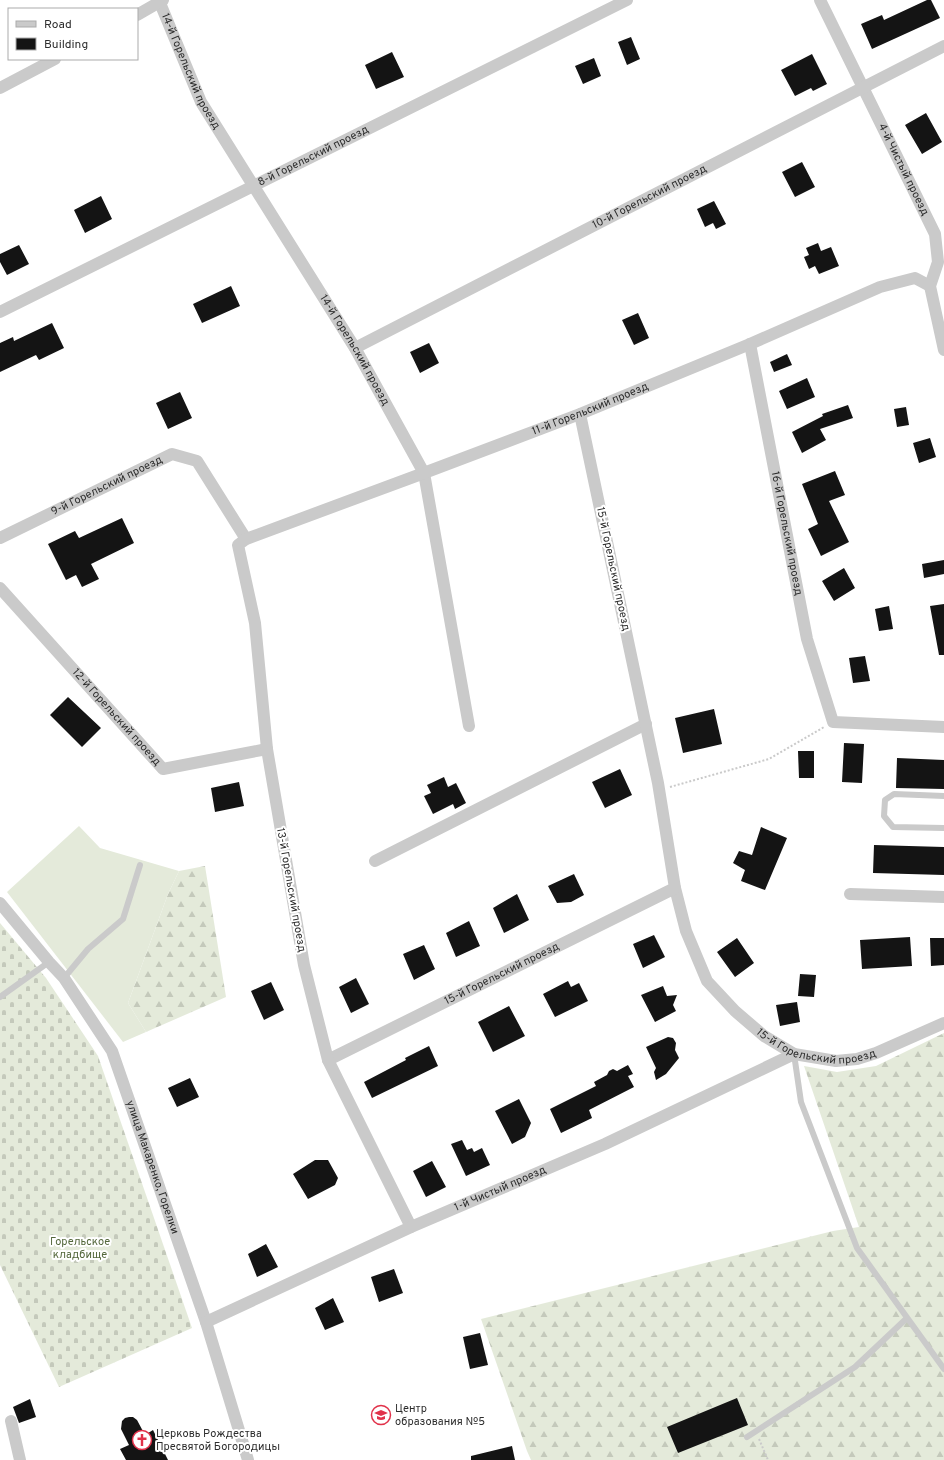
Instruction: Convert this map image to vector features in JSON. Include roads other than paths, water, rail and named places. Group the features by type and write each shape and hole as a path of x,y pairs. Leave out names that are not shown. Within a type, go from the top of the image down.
{"street":[{"name":"8-й Горельский проезд","path":"0,312 254,187 627,0"},
{"name":"4-й Чистый проезд","path":"820,0 862,89 935,234 941,261 930,286"},
{"name":"14-й Горельский проезд","path":"162,2 201,102 355,348 424,473 469,726"},
{"path":"138,14 162,2"},
{"name":"10-й Горельский проезд","path":"355,348 944,46"},
{"path":"0,88 53,60"},
{"name":"11-й Горельский проезд","path":"246,538 580,414 750,344 880,286 915,278 930,286"},
{"path":"930,286 944,350"},
{"name":"16-й Горельский проезд","path":"750,344 807,639 833,722 944,727"},
{"name":"15-й Горельский проезд","path":"580,414 660,790 675,888 686,931 707,981 735,1011 764,1036 794,1054 836,1061 857,1059 876,1053 944,1023"},
{"name":"9-й Горельский проезд","path":"0,538 172,454 197,460 246,538"},
{"name":"13-й Горельский проезд","path":"246,538 238,545 255,623 267,749 304,965 328,1060 411,1227"},
{"name":"12-й Горельский проезд","path":"0,588 163,769 267,749"},
{"path":"375,861 646,724"},
{"name":"15-й Горельский проезд","path":"328,1060 675,888"},
{"path":"850,894 944,897"},
{"name":"улица Макаренко, Горелки","path":"0,903 64,978 112,1051 206,1322 248,1460"},
{"name":"1-й Чистый проезд","path":"206,1322 411,1227 604,1144 794,1054"},
{"path":"11,1421 20,1460"}],"lane":[{"path":"944,796 894,794 885,800 884,816 892,827 944,828"},
{"path":"64,978 88,949 123,919 140,865"},
{"path":"0,997 49,962"},
{"path":"794,1054 801,1102 857,1248 944,1369"},
{"path":"747,1437 855,1367 907,1318"}],"place":[{"name":"Центр образования №5","path":"381,1415"},
{"name":"Церковь Рождества Пресвятой Богородицы","path":"142,1440"}],"park label":[{"name":"Горельское кладбище","path":"80,1248"}]}
